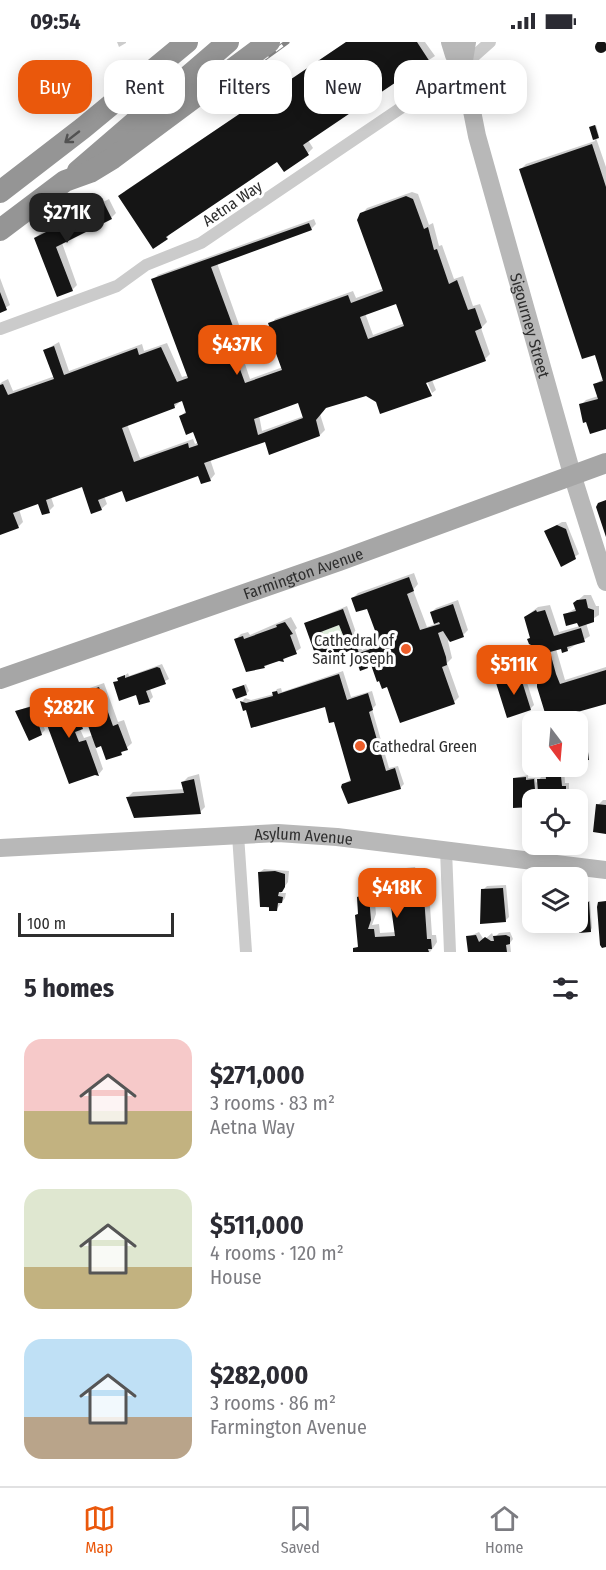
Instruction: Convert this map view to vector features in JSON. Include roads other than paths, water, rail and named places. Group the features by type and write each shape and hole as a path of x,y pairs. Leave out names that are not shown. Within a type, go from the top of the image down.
{"highway":[{"path":"148,60 164,42"},
{"path":"166,60 187,42"},
{"path":"0,230 127,131 228,42"},
{"path":"65,181 90,172 113,158 269,42"},
{"path":"0,192 104,111"}],"main road":[{"name":"Sigourney Street","path":"450,42 458,60"},
{"name":"Sigourney Street","path":"464,60 467,42"},
{"name":"Sigourney Street","path":"473,114 572,474 606,582"},
{"name":"Farmington Avenue","path":"0,679 339,561 606,463"},
{"name":"Asylum Avenue","path":"0,848 278,833 327,836 606,870"}],"street":[{"name":"Aetna Way","path":"470,60 490,42"},
{"name":"Aetna Way","path":"0,329 117,286 146,265 201,243 394,113"},
{"path":"238,835 246,952"},
{"path":"446,850 450,952"}],"railway":[{"path":"0,221 147,137 218,91 287,42"}],"place":[{"name":"Cathedral of Saint Joseph","path":"406,649"},
{"name":"Cathedral Green","path":"360,746"}]}
